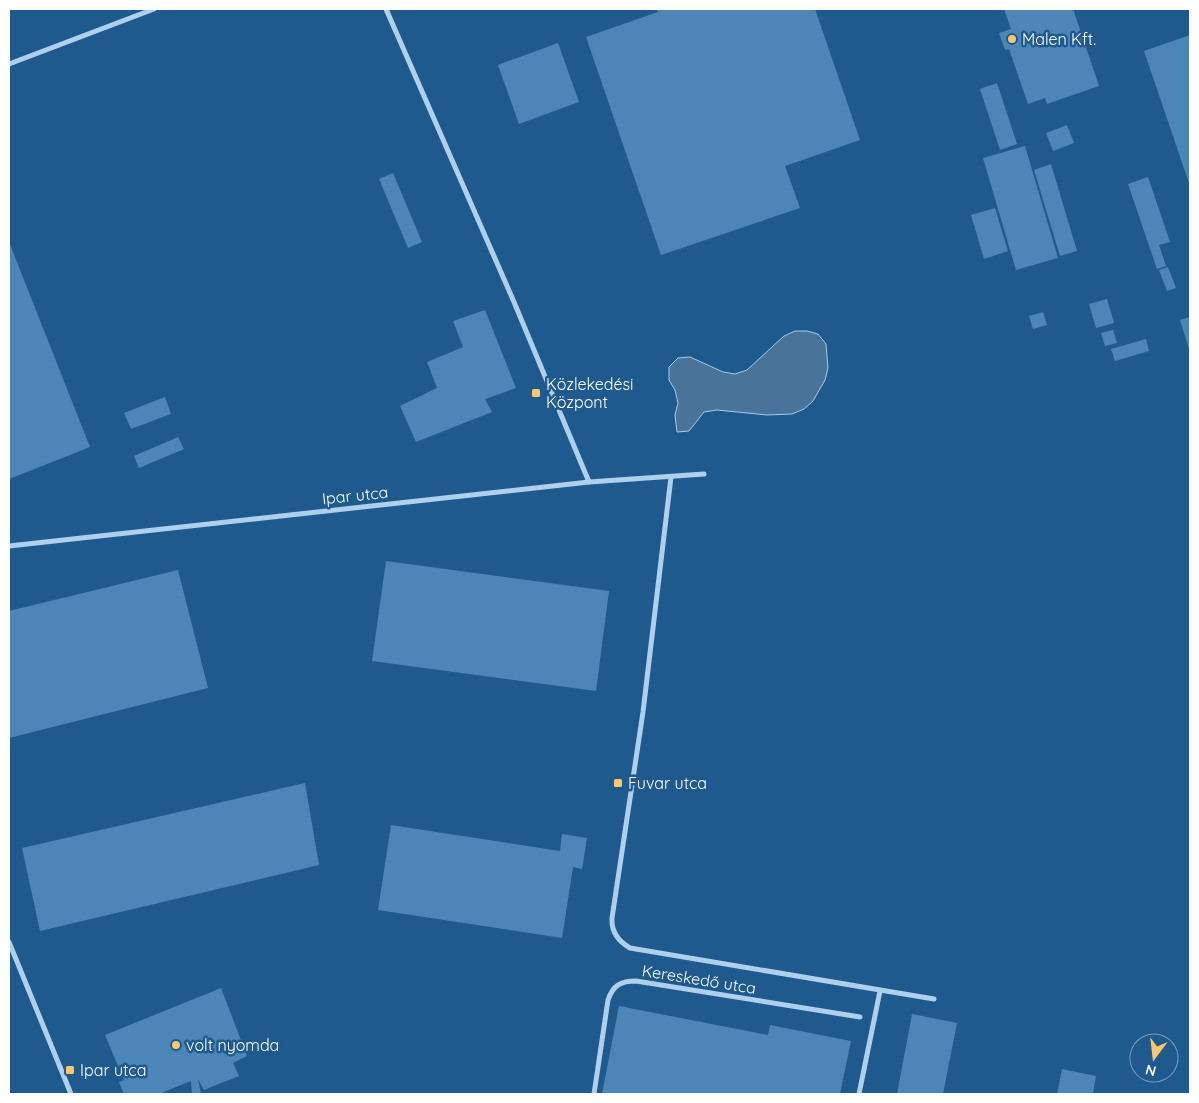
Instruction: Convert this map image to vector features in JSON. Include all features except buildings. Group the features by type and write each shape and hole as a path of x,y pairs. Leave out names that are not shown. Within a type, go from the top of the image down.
{"street":[{"path":"9,64 154,9"},
{"path":"386,9 514,302 589,482"},
{"name":"Ipar utca","path":"9,546 589,482 704,474"},
{"path":"670,477 643,712 612,918 614,932 618,939 630,948 934,999"},
{"path":"9,942 71,1094"},
{"name":"Kereskedő utca","path":"594,1094 608,1000 614,988 628,981 860,1017"},
{"path":"859,1094 880,991"}],"water":[{"path":"795,331 807,331 818,334 826,344 828,368 825,380 813,401 804,409 792,414 767,415 717,410 704,412 689,431 677,432 675,415 678,403 675,390 669,380 669,367 678,358 690,357 723,372 735,374 747,370 784,336"}],"place":[{"name":"Malen Kft.","path":"1012,39"},
{"name":"Közlekedési Központ","path":"536,393"},
{"name":"Fuvar utca","path":"618,783"},
{"name":"volt nyomda","path":"176,1045"},
{"name":"Ipar utca","path":"70,1070"}]}
